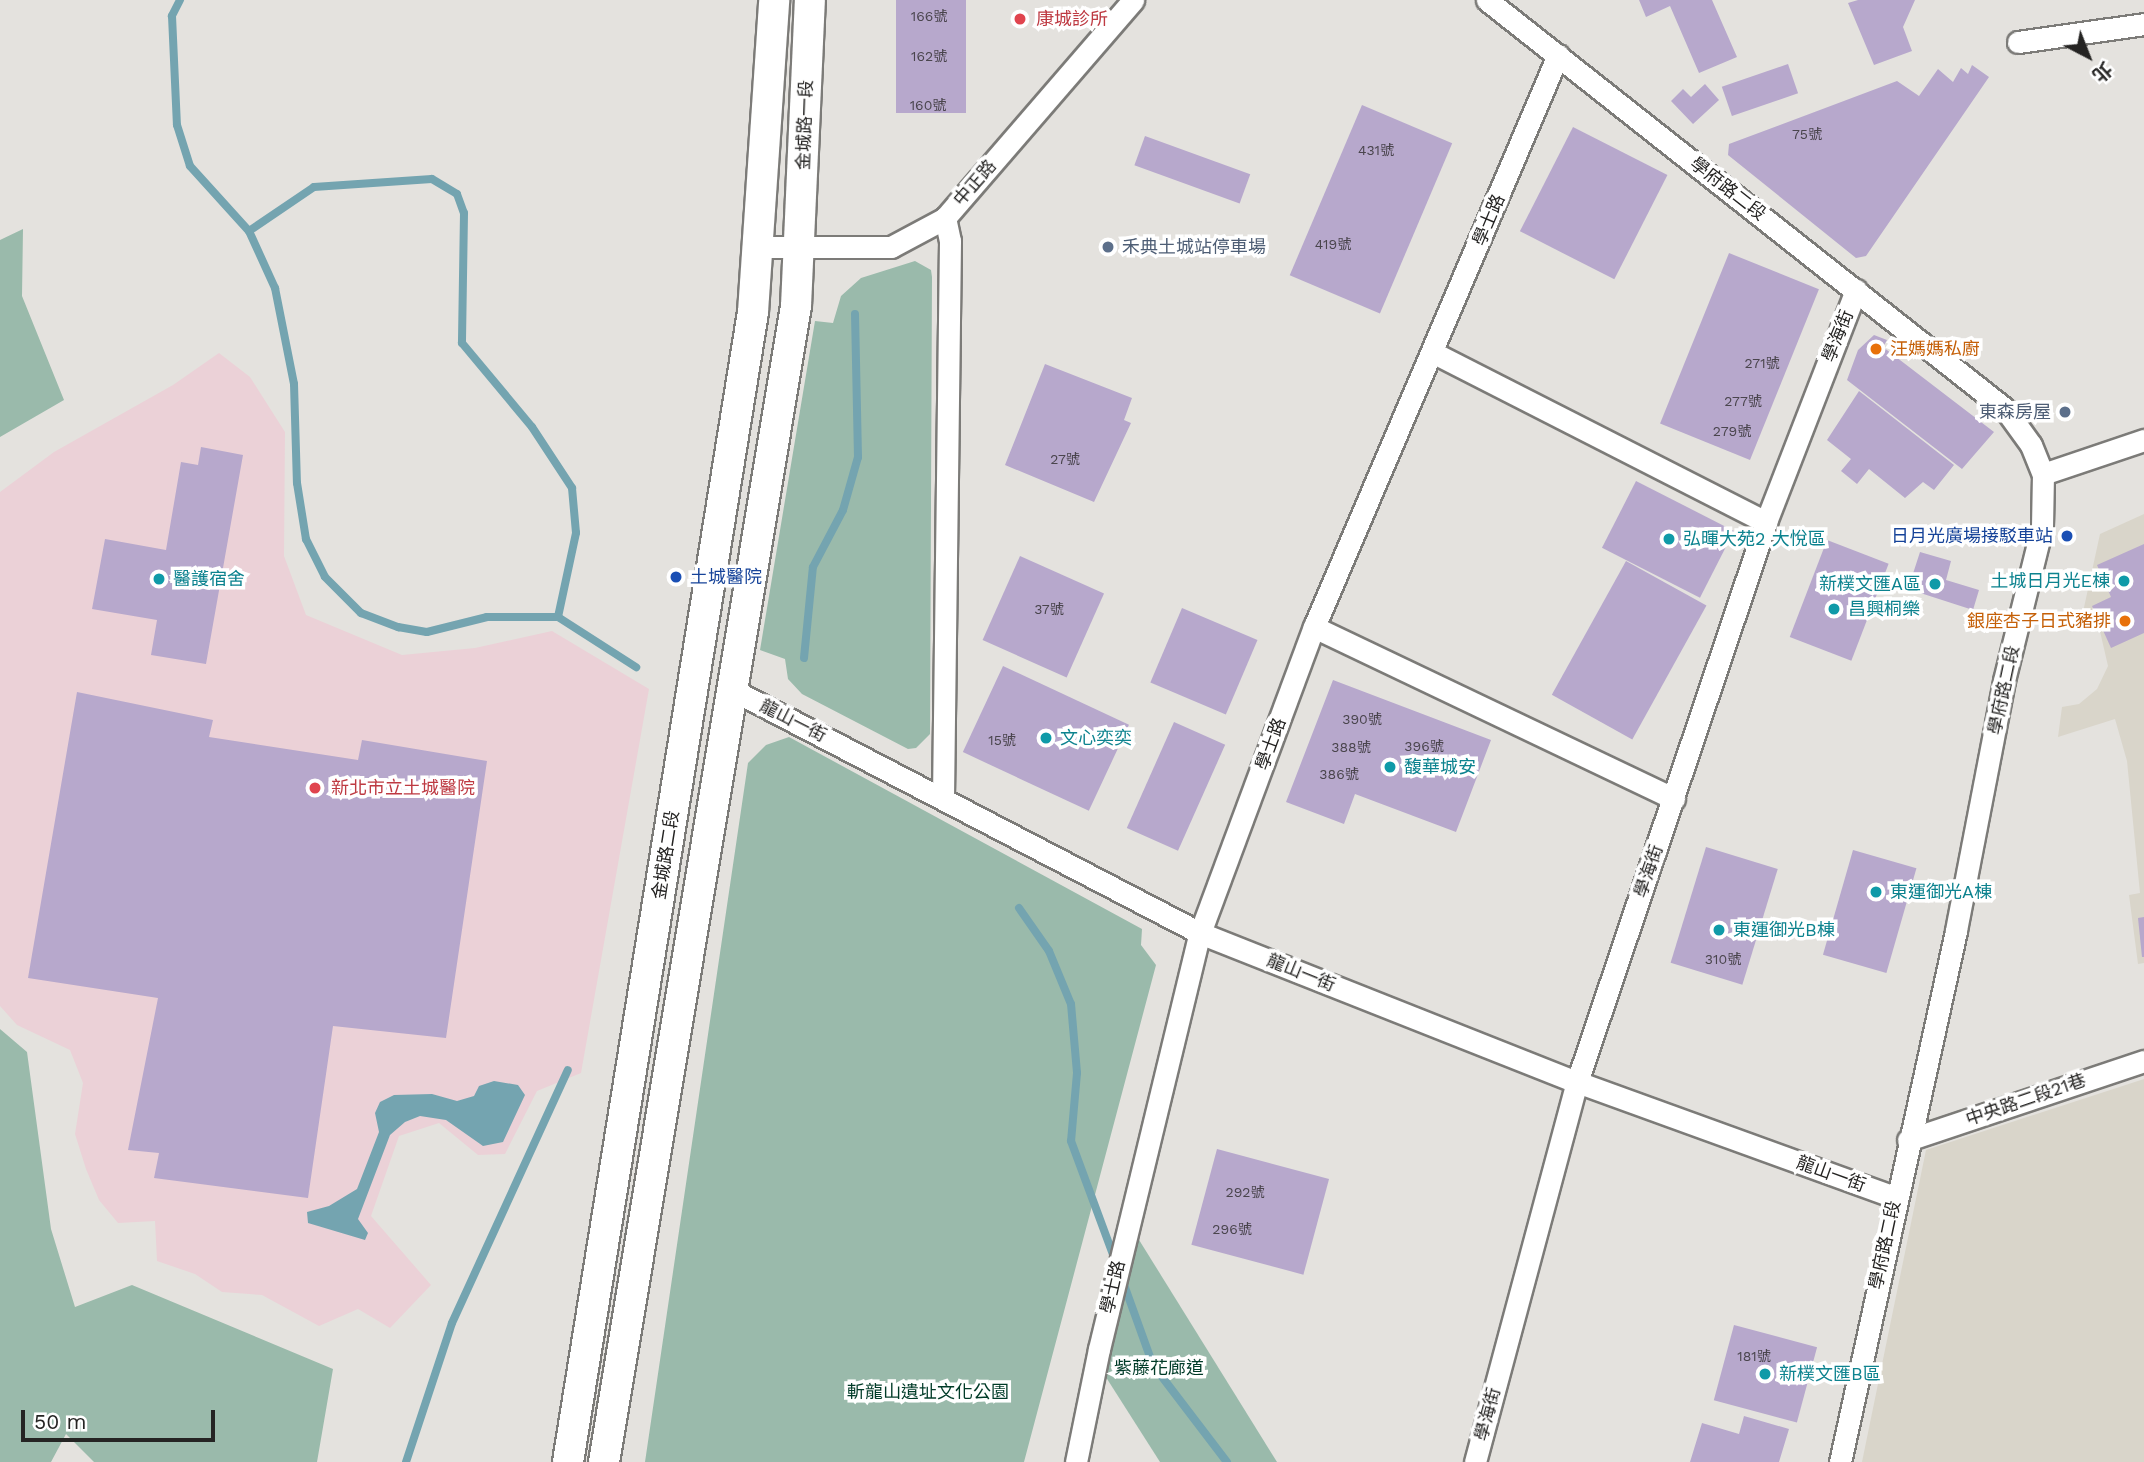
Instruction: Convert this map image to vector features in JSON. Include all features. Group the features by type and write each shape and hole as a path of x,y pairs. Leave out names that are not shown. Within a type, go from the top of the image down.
{"main road":[{"name":"金城路一段","path":"757,247 774,0"},
{"name":"金城路一段","path":"801,250 810,0"},
{"name":"金城路二段","path":"568,1462 733,452 753,312 757,247"},
{"path":"604,1462 733,690 801,250"}],"street":[{"name":"中正路","path":"757,247 801,250 891,247 945,218 1133,0"},
{"name":"學府路二段","path":"1487,0 2005,408 2031,445 2043,474 2042,527 2004,681 1956,931 1894,1198 1840,1462"},
{"path":"2018,42 2144,24"},
{"name":"學士路","path":"1076,1462 1099,1349 1200,933 1314,627 1434,353 1558,55"},
{"path":"943,798 950,241 945,218"},
{"name":"學海街","path":"1475,1462 1577,1082 1766,522 1856,290"},
{"path":"1434,353 1766,522"},
{"path":"2043,474 2144,440"},
{"path":"1314,627 1674,799"},
{"name":"龍山一街","path":"733,690 1200,933 1577,1082 1894,1198"},
{"name":"中央路二段21巷","path":"1908,1140 2144,1061"}],"shaded area":[{"name":"新北市立土城醫院","path":"219,353 250,377 285,432 284,556 306,615 402,655 475,648 552,631 649,689 581,1073 537,1091 505,1154 478,1155 439,1123 399,1136 371,1216 431,1285 390,1328 358,1309 319,1326 262,1295 222,1292 195,1274 157,1261 155,1221 118,1223 99,1200 86,1169 75,1134 83,1083 70,1050 17,1025 0,1006 0,492 54,452 173,385"},
{"path":"2144,514 2144,963 2138,964 2129,895 2140,893 2127,761 2115,719 2058,737 2062,707 2079,704 2097,689 2108,666 2099,627 2083,612 2100,534"},
{"path":"2144,1079 2144,1462 1862,1462 1926,1150"}],"green space":[{"path":"23,229 22,296 64,400 0,437 0,240"},
{"path":"915,261 931,270 932,277 930,734 916,748 908,749 802,694 788,679 785,659 760,650 815,321 833,323 841,296 861,278"},
{"name":"斬龍山遺址文化公園","path":"789,737 1142,929 1141,945 1156,965 1024,1462 645,1462 748,763 766,745"},
{"path":"0,1029 27,1052 51,1229 75,1307 132,1285 333,1369 317,1462 94,1462 66,1434 51,1462 0,1462"},
{"name":"紫藤花廊道","path":"1136,1235 1277,1462 1160,1462 1102,1371"}],"water":[{"path":"494,1081 518,1085 525,1095 503,1142 483,1146 446,1120 420,1116 405,1122 390,1135 358,1219 368,1233 365,1240 308,1223 307,1212 329,1206 357,1189 379,1132 375,1113 380,1102 394,1095 432,1094 457,1101 474,1096 479,1086"}],"building":[{"path":"896,0 966,0 966,113 896,113"},
{"path":"1639,0 1712,0 1737,57 1699,73 1670,6 1646,17"},
{"path":"1858,0 1915,0 1903,27 1912,51 1874,65 1848,3"},
{"path":"1788,64 1798,93 1732,116 1722,87"},
{"path":"1972,65 1989,77 1866,256 1856,258 1728,155 1729,144 1897,81 1919,96 1938,69 1953,82 1961,68 1968,74"},
{"path":"1705,84 1719,100 1693,124 1671,101 1683,89 1691,97"},
{"path":"1362,105 1452,143 1380,314 1290,275"},
{"path":"1573,127 1667,175 1614,279 1520,231"},
{"path":"1145,136 1250,174 1240,203 1134,165"},
{"path":"1729,253 1819,289 1750,460 1660,424"},
{"path":"1874,335 1887,340 1883,347 1994,432 1962,469 1847,380 1858,350"},
{"path":"1045,364 1132,398 1124,420 1131,423 1094,502 1005,465"},
{"path":"1859,391 1954,465 1934,490 1923,482 1905,498 1869,469 1857,484 1841,471 1851,459 1827,440"},
{"name":"醫護宿舍","path":"201,447 243,455 206,664 151,655 157,620 92,609 105,539 166,550 181,462 198,465"},
{"name":"弘暉大苑2 大悅區","path":"1636,481 1734,531 1700,598 1602,548"},
{"name":"昌興桐樂","path":"1827,540 1889,564 1851,661 1790,637"},
{"name":"土城日月光E棟","path":"2144,544 2144,633 2111,648 2092,606 2111,597 2097,565"},
{"name":"新樸文匯A區","path":"1920,552 1951,561 1946,580 1979,590 1973,610 1908,589"},
{"path":"1020,556 1104,593 1067,677 983,640"},
{"path":"1626,561 1706,606 1632,739 1552,695"},
{"path":"1182,608 1257,640 1226,715 1150,683"},
{"name":"文心奕奕","path":"1003,666 1129,725 1089,811 963,752"},
{"name":"馥華城安","path":"1333,680 1491,740 1456,832 1355,794 1344,824 1286,802"},
{"name":"新北市立土城醫院","path":"77,692 213,720 209,737 358,760 362,740 487,761 446,1038 333,1026 308,1198 154,1178 159,1153 128,1150 158,998 28,978"},
{"path":"1174,722 1225,745 1178,851 1127,828"},
{"name":"東運御光B棟","path":"1706,847 1778,869 1742,985 1671,963"},
{"name":"東運御光A棟","path":"1853,850 1916,868 1886,973 1823,955"},
{"path":"2144,917 2144,957 2142,957 2138,918"},
{"path":"1217,1149 1329,1179 1303,1275 1191,1245"},
{"name":"新樸文匯B區","path":"1734,1325 1817,1347 1797,1423 1714,1400"},
{"path":"1744,1416 1789,1429 1779,1462 1690,1462 1702,1423 1739,1434"}],"waterway":[{"path":"180,0 172,16 177,125 190,166 249,231 275,288 294,384 297,483 306,539 325,577 361,613 398,627 427,632 487,617 558,617 636,667"},
{"path":"249,231 314,187 432,179 457,194 464,213 462,343 532,427 572,488 576,533 558,617"},
{"path":"804,658 813,567 843,510 858,457 855,314"},
{"path":"1019,908 1049,951 1071,1004 1077,1073 1071,1141 1115,1260"},
{"path":"406,1462 452,1323 568,1070"},
{"path":"1122,1279 1153,1365 1227,1462"}],"place":[{"name":"康城診所","path":"1020,19"},
{"name":"禾典土城站停車場","path":"1108,247"},
{"name":"汪媽媽私廚","path":"1876,349"},
{"name":"東森房屋","path":"2065,412"},
{"name":"日月光廣場接駁車站","path":"2067,536"},
{"name":"弘暉大苑2 大悅區","path":"1669,539"},
{"name":"土城醫院","path":"676,577"},
{"name":"醫護宿舍","path":"159,579"},
{"name":"土城日月光E棟","path":"2124,581"},
{"name":"新樸文匯A區","path":"1935,584"},
{"name":"昌興桐樂","path":"1834,609"},
{"name":"銀座杏子日式豬排","path":"2125,621"},
{"name":"文心奕奕","path":"1046,738"},
{"name":"馥華城安","path":"1390,767"},
{"name":"新北市立土城醫院","path":"315,788"},
{"name":"東運御光A棟","path":"1876,892"},
{"name":"東運御光B棟","path":"1719,930"},
{"name":"新樸文匯B區","path":"1765,1374"}]}
